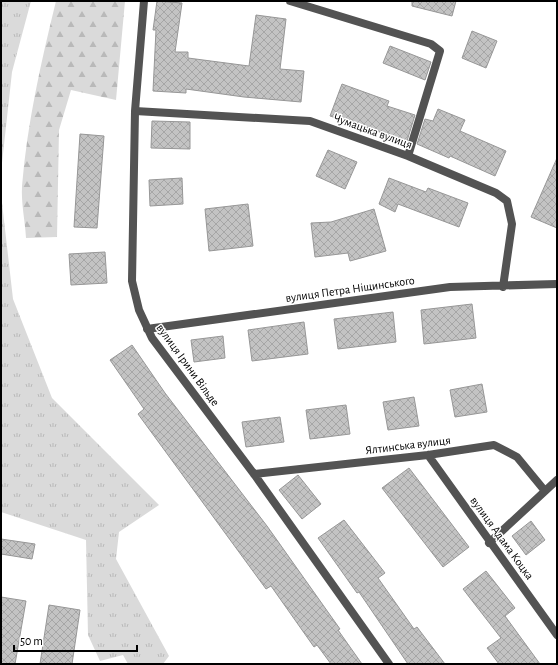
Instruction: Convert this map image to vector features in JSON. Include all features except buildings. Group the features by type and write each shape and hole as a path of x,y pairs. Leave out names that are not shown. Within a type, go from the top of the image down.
{"street":[{"name":"вулиця Ірини Вільде","path":"144,1 135,111 132,281 139,310 147,329 254,474 389,664"},
{"path":"290,1 431,44 440,51 408,156"},
{"name":"Чумацька вулиця","path":"135,111 310,121 408,156 496,193 506,201 512,224 503,287"},
{"name":"вулиця Петра Ніщинського","path":"147,329 450,288 557,284"},
{"name":"Ялтинська вулиця","path":"254,474 428,455 494,445 517,456 545,491"},
{"name":"вулиця Адама Коцка","path":"428,455 489,543 557,635"},
{"path":"489,543 557,480"}],"green space":[{"path":"1,1 31,1 12,72 1,172"},
{"path":"56,1 125,1 116,100 71,90 59,130 57,237 26,238 22,192 24,163 35,93"},
{"path":"1,194 13,299 52,398 159,505 119,532 116,559 169,656 163,664 128,664 123,655 100,661 88,635 86,540 1,512"}]}
